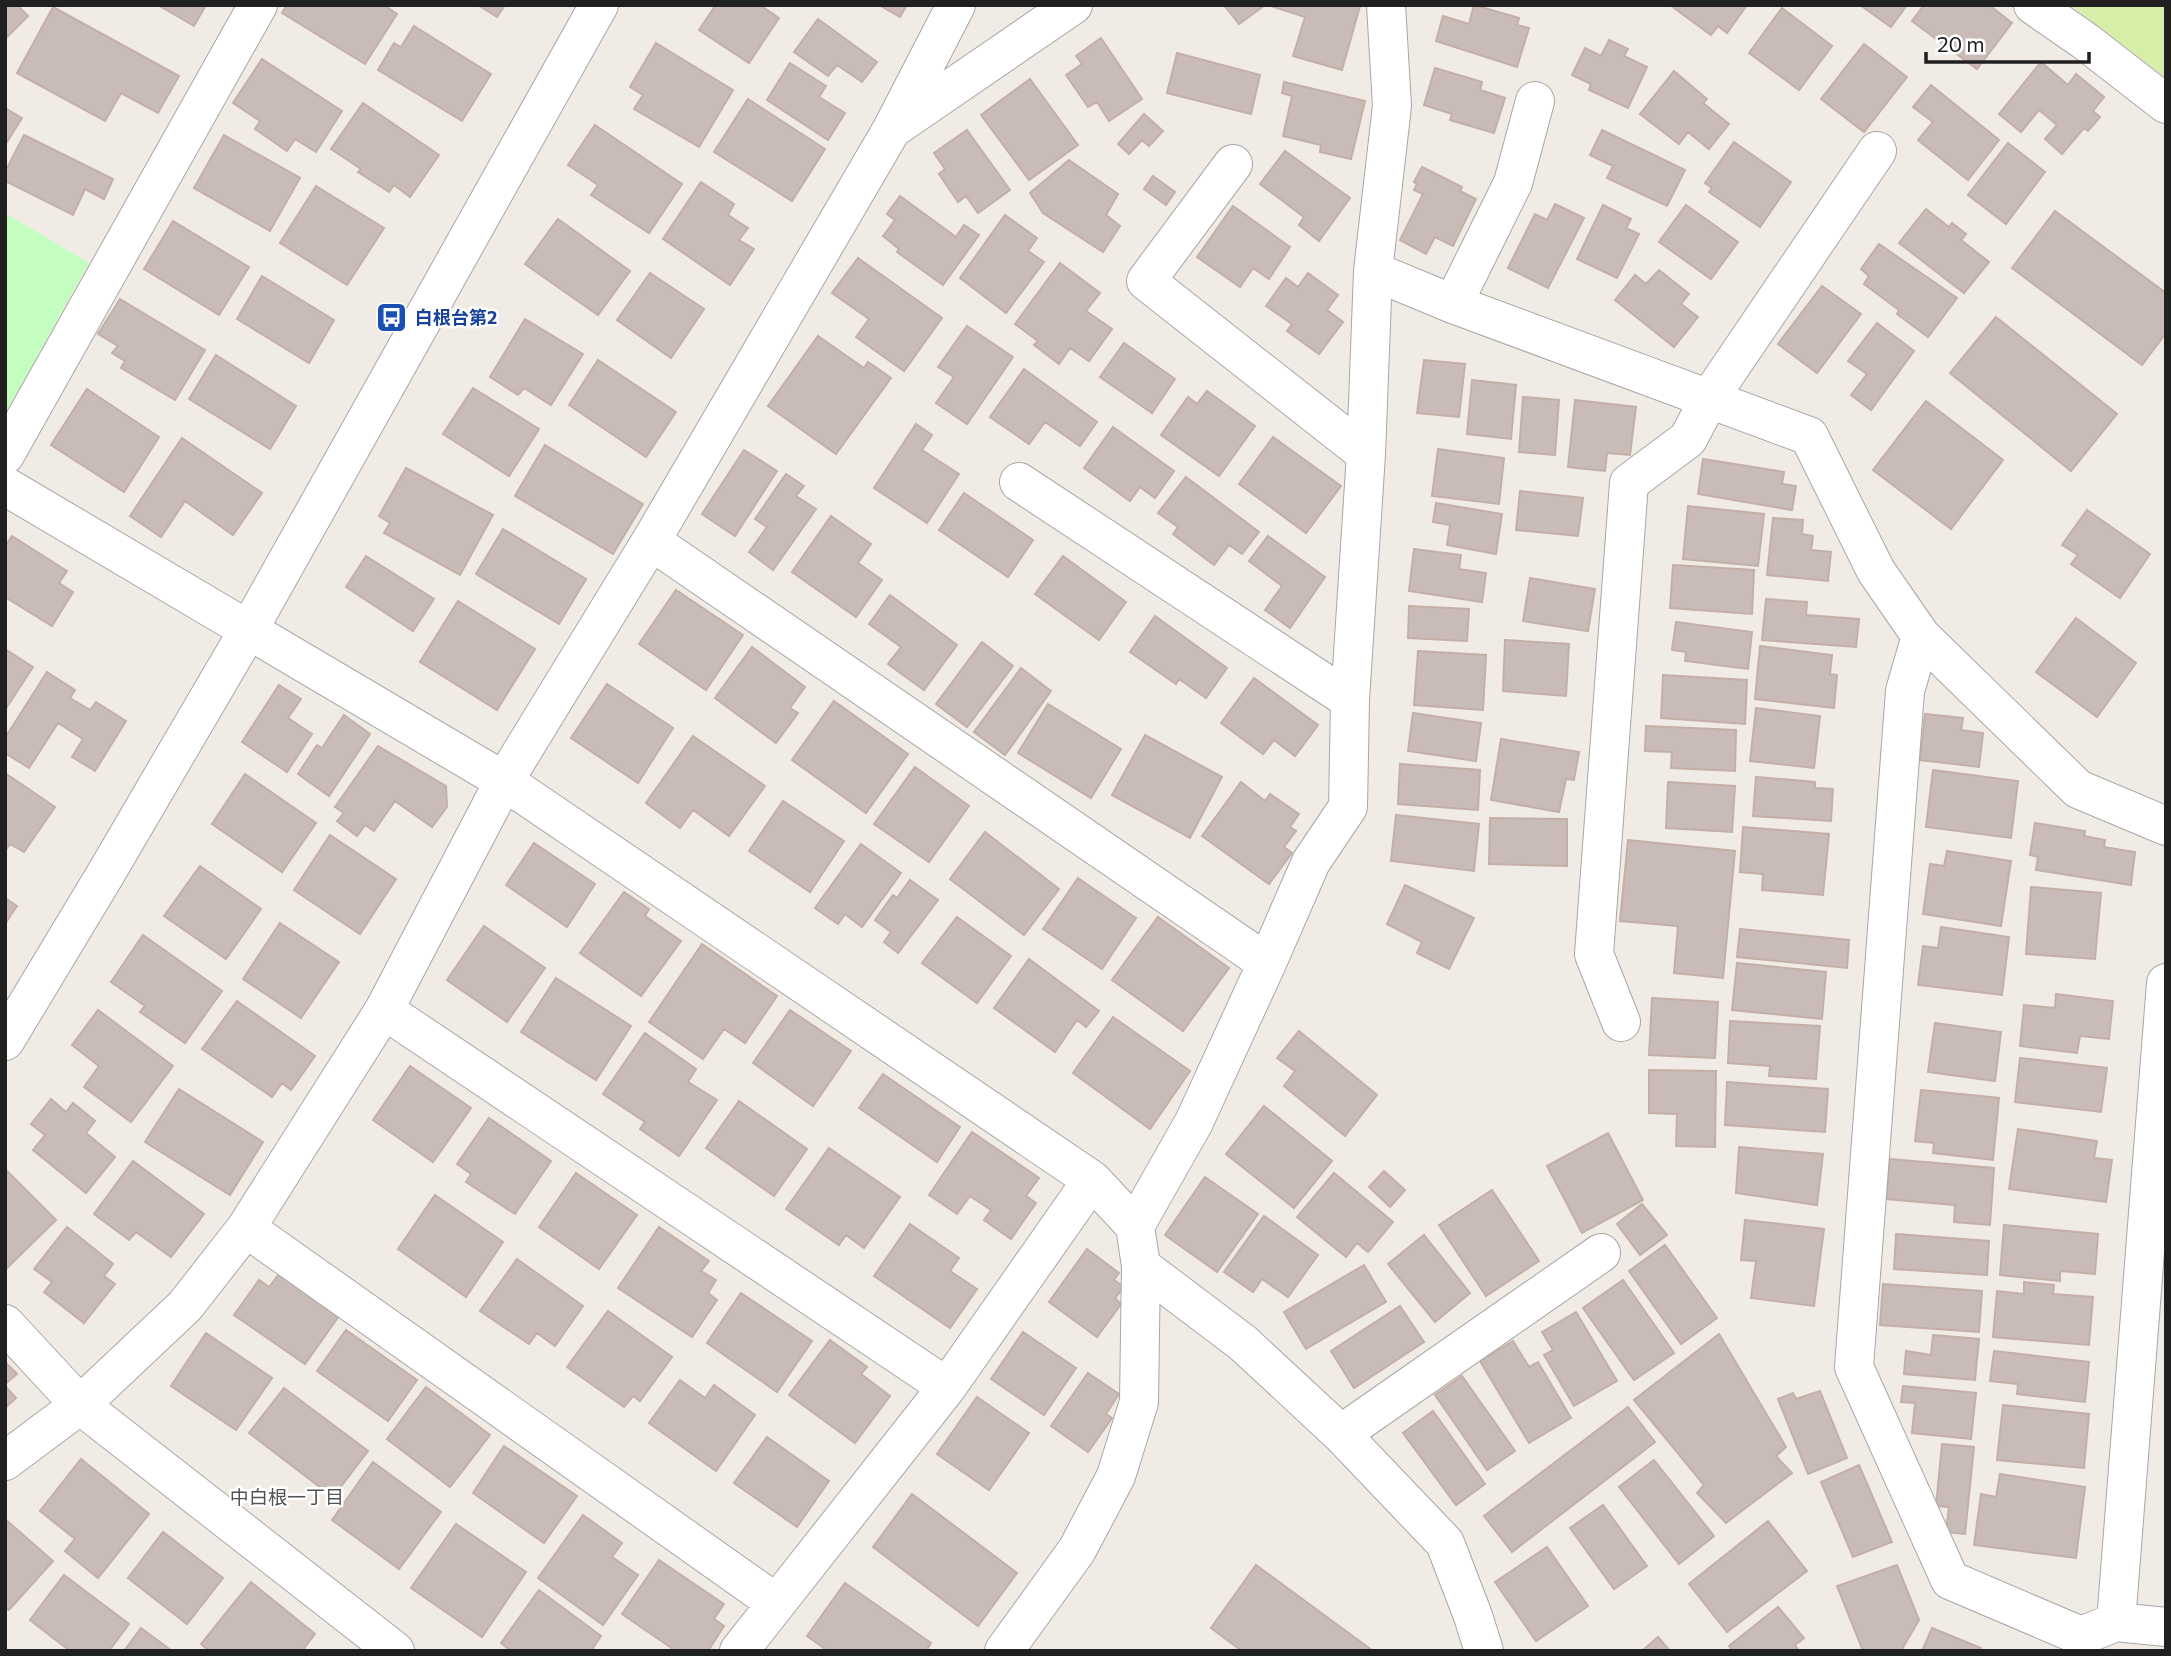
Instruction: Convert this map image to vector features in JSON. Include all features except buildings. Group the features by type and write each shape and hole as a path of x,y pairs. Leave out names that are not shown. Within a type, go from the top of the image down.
{"street":[{"path":"5,455 258,5"},
{"path":"5,1041 106,875 249,629 599,5"},
{"path":"5,1461 80,1405 185,1306 246,1228 384,1010 504,781 651,541 892,129 956,5"},
{"path":"892,129 1073,5"},
{"path":"1135,1226 1194,1122 1311,862 1348,807 1350,701 1366,454 1373,271 1392,106 1386,5"},
{"path":"2033,5 2085,41 2166,104"},
{"path":"1453,304 1513,183 1535,101"},
{"path":"1621,1022 1594,954 1629,483 1688,439 1710,397 1877,151"},
{"path":"1233,164 1146,281 1366,454"},
{"path":"1373,271 1453,304 1710,397 1809,436 1876,571 1921,636 2078,789 2166,826"},
{"path":"1018,482 1350,701"},
{"path":"5,486 504,781 1092,1180 1135,1226 1141,1266 1139,1402 1116,1476 1077,1550 1004,1651"},
{"path":"651,541 1267,963"},
{"path":"1921,636 1905,691 1854,1367 1950,1580 2081,1636 2116,1622 2166,1627"},
{"path":"2116,1622 2166,983"},
{"path":"384,1010 947,1387"},
{"path":"739,1651 947,1387 1092,1180"},
{"path":"246,1228 776,1603"},
{"path":"1341,1434 1601,1253"},
{"path":"1141,1266 1243,1343 1341,1434 1446,1543 1484,1651"},
{"path":"5,1324 80,1405 395,1651"}],"green space":[{"path":"2071,5 2166,5 2166,78"},
{"path":"5,213 89,263 5,414"}],"place":[{"name":"白根台第2","path":"392,318"}],"district":[{"name":"中白根一丁目","path":"287,1497"}]}
